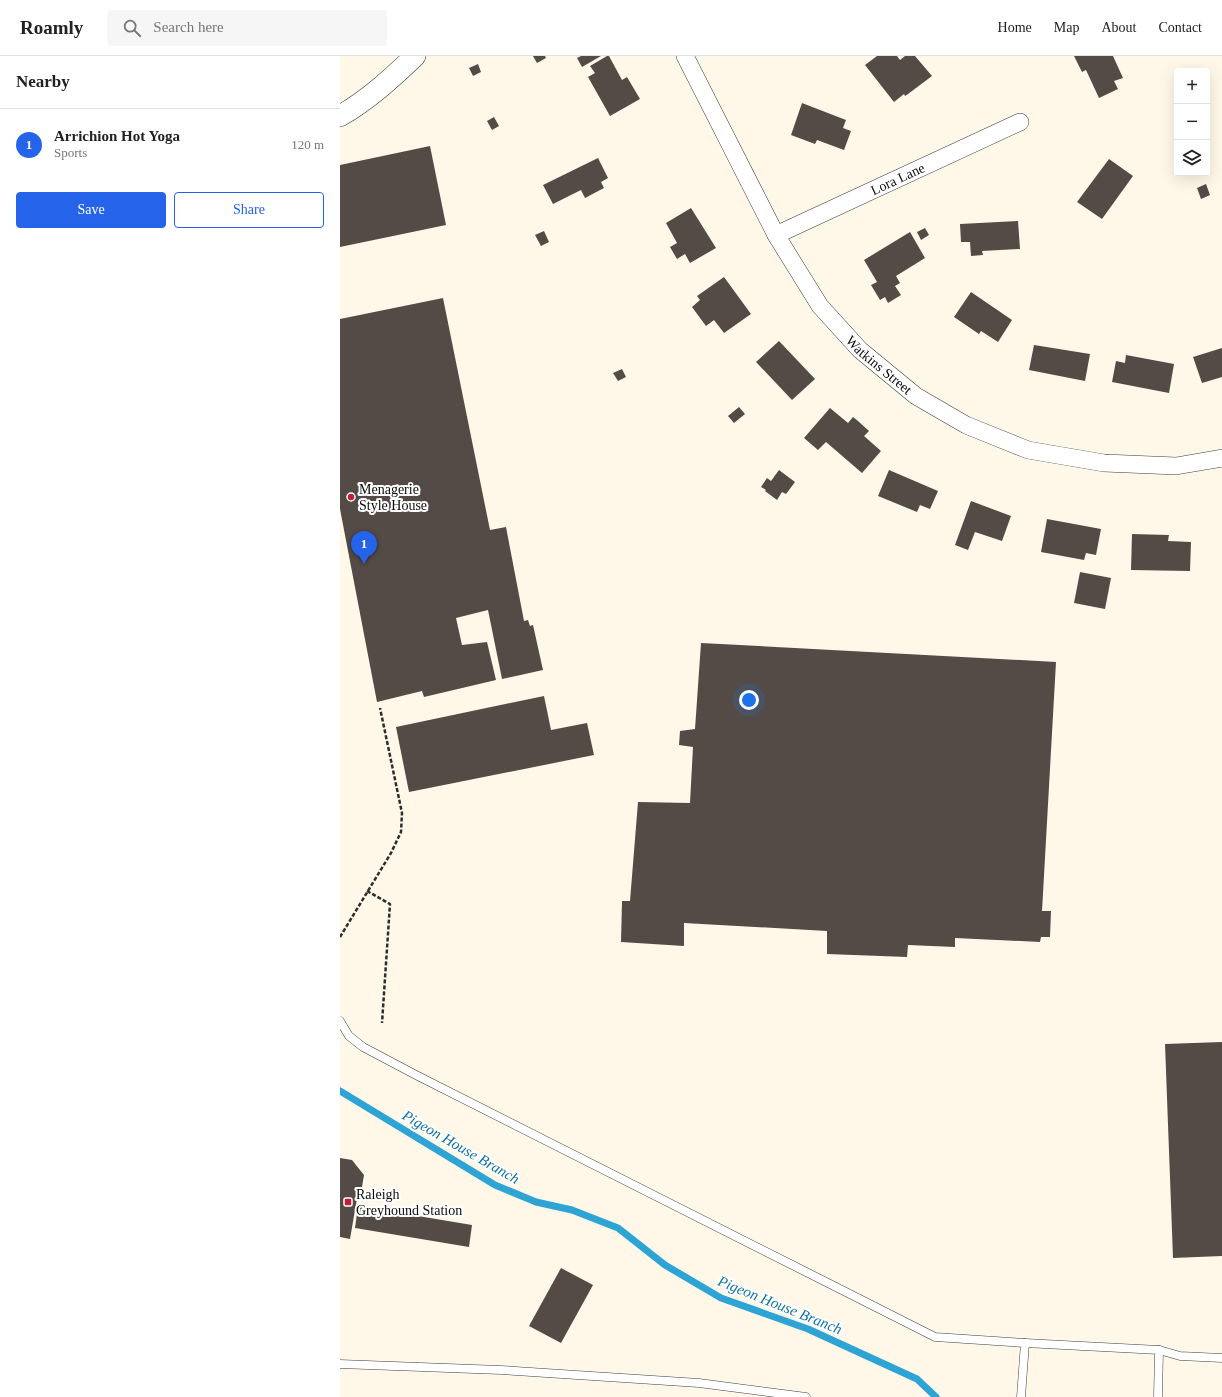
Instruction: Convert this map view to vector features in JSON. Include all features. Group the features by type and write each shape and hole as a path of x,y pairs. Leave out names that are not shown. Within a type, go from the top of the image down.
{"street":[{"path":"340,116 354,108 416,56"},
{"name":"Watkins Street","path":"685,56 776,235 820,306 860,350 916,396 966,425 1028,450 1104,463 1176,466 1222,458"},
{"name":"Lora Lane","path":"776,235 1020,122"}],"lane":[{"path":"340,1021 349,1036 363,1047 389,1061 935,1337 1159,1350 1180,1356 1222,1358"},
{"path":"1021,1397 1025,1343"},
{"path":"1158,1397 1159,1350"},
{"path":"340,1364 502,1370 699,1383 806,1397"}],"path":[{"path":"340,937 391,852 401,832 402,813 380,708"},
{"path":"367,891 390,904 382,1023"}],"building":[{"path":"533,56 545,56 546,58 537,63"},
{"path":"581,56 601,56 582,67 577,58"},
{"path":"609,56 622,80 627,77 640,99 610,116 588,77 595,73 590,66"},
{"path":"877,56 897,56 900,60 905,56 915,56 932,76 908,94 905,96 904,94 894,102 865,65"},
{"path":"1074,56 1113,56 1123,78 1114,81 1118,89 1099,98 1086,70 1082,72"},
{"path":"478,64 481,72 473,76 469,68"},
{"path":"802,103 846,120 843,128 851,131 844,150 817,140 815,144 791,135"},
{"path":"494,117 499,126 492,130 487,121"},
{"path":"430,146 446,225 340,247 340,165"},
{"path":"598,158 608,178 601,182 604,188 585,198 581,190 553,204 543,185"},
{"path":"1109,159 1133,176 1102,219 1077,202"},
{"path":"1206,184 1210,195 1201,199 1197,188"},
{"path":"691,208 716,248 690,263 685,254 677,259 670,247 677,243 666,223"},
{"path":"1018,221 1020,249 982,251 983,255 971,256 970,242 961,242 960,224"},
{"path":"925,228 929,235 921,240 917,232"},
{"path":"544,231 549,242 541,246 535,235"},
{"path":"910,232 925,258 896,276 900,283 895,286 901,295 888,303 885,297 880,300 871,285 877,282 864,260"},
{"path":"724,277 751,314 724,333 714,320 706,326 692,307 700,300 697,296"},
{"path":"971,292 1012,320 998,342 981,331 979,334 954,317"},
{"path":"443,298 490,530 506,527 524,621 528,620 530,626 533,625 543,670 502,679 488,610 456,618 462,645 487,642 496,680 424,697 422,691 377,702 340,509 340,319"},
{"path":"779,341 815,379 792,400 756,362"},
{"path":"1034,345 1090,354 1085,381 1029,370"},
{"path":"1222,348 1222,377 1202,383 1193,357"},
{"path":"1126,355 1174,364 1169,393 1112,382 1116,361 1125,363"},
{"path":"622,369 626,377 618,381 613,373"},
{"path":"739,407 745,414 734,423 728,416"},
{"path":"830,408 848,423 853,417 858,421 869,431 864,436 881,451 862,473 826,442 818,450 804,438"},
{"path":"779,470 795,482 786,494 782,492 777,500 761,487 767,478 771,481"},
{"path":"889,470 938,491 930,509 920,505 917,512 878,496"},
{"path":"971,501 1011,516 1002,541 975,532 968,550 955,545"},
{"path":"1047,519 1101,529 1096,555 1086,553 1084,560 1041,552"},
{"path":"1132,534 1169,535 1168,541 1191,542 1190,571 1131,570"},
{"path":"1080,572 1111,578 1105,609 1074,603"},
{"path":"701,643 1056,662 1042,911 1051,911 1050,937 1041,937 1040,942 955,938 955,947 908,945 907,957 827,954 827,931 684,923 684,946 621,942 622,901 630,901 638,802 690,803 693,747 679,745 680,731 695,729"},
{"path":"544,696 551,730 587,723 594,755 409,792 396,727"},
{"path":"1222,1042 1222,1256 1173,1258 1165,1044"},
{"name":"Raleigh Greyhound Station","path":"340,1158 352,1160 364,1175 362,1187 359,1187 350,1239 340,1237"},
{"path":"358,1206 472,1225 469,1247 355,1228"},
{"path":"561,1268 593,1285 561,1343 529,1326"}],"waterway":[{"name":"Pigeon House Branch","path":"340,1091 495,1185 536,1202 572,1210 618,1228 665,1265 721,1298 808,1329 917,1379 936,1397"}],"place":[{"name":"Menagerie Style House","path":"351,497"},
{"name":"Arrichion Hot Yoga","path":"364,564"},
{"name":"Raleigh Greyhound Station","path":"348,1202"}]}
